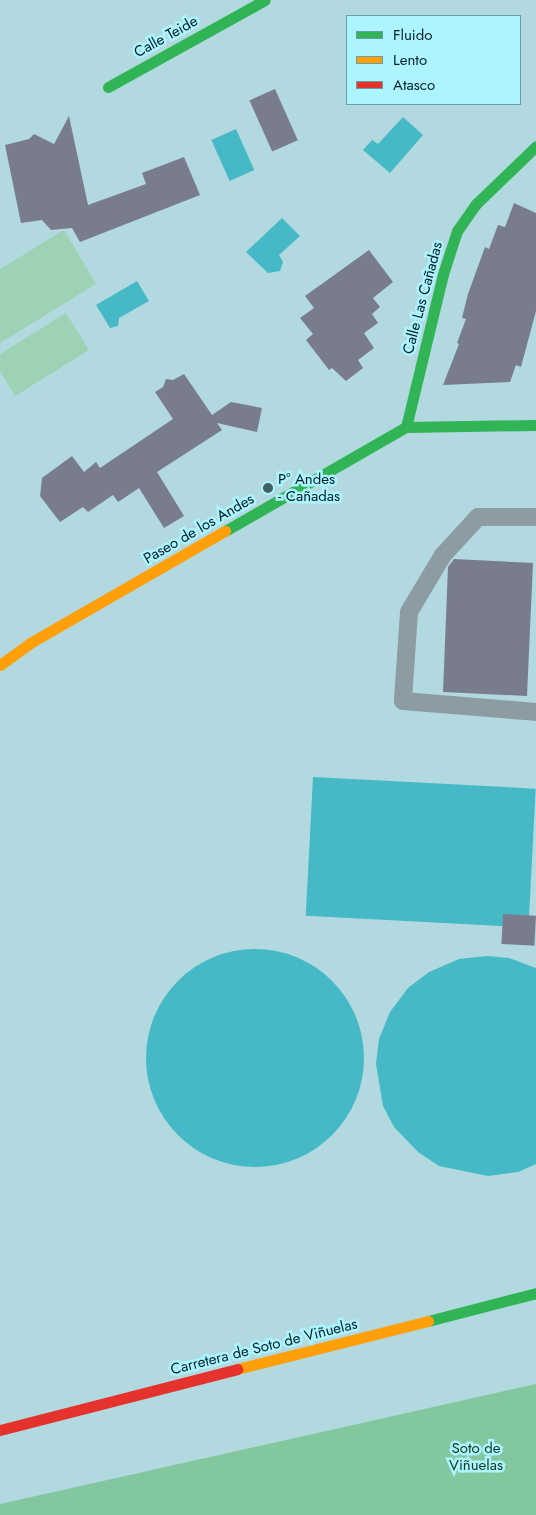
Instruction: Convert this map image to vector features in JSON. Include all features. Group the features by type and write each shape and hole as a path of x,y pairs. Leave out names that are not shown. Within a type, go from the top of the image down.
{"street":[{"name":"Calle Teide","path":"108,86 265,0"},
{"name":"Calle Las Cañadas","path":"406,427 443,274 457,232 476,204 536,146"},
{"name":"Paseo de los Andes","path":"0,665 30,642 406,427 536,425"},
{"name":"Carretera de Soto de Viñuelas","path":"0,1430 536,1293"}],"lane":[{"path":"536,517 478,518 443,555 409,612 403,701 536,712"}],"green space":[{"path":"64,230 96,284 0,343 0,269"},
{"path":"66,313 89,350 15,396 0,371 0,354"},
{"name":"Soto de Viñuelas","path":"536,1384 536,1515 0,1515 0,1504"}],"water":[{"path":"403,117 423,135 390,173 363,150 372,140 378,144"},
{"path":"236,129 254,170 230,181 211,140"},
{"path":"282,218 300,236 279,255 283,262 280,271 268,273 246,252"},
{"path":"137,281 149,301 119,318 118,326 110,328 96,305"},
{"path":"313,777 536,789 528,927 306,916"},
{"path":"244,949 266,949 287,953 307,961 324,973 340,989 352,1006 360,1026 364,1058 360,1090 352,1110 340,1127 324,1143 307,1155 287,1163 266,1167 244,1167 223,1163 203,1155 186,1143 170,1127 158,1110 150,1090 146,1069 146,1047 150,1026 158,1006 170,989 186,973 203,961 223,953"},
{"path":"487,956 509,958 536,968 536,1164 518,1172 488,1176 439,1166 418,1152 394,1127 383,1106 376,1064 379,1039 390,1012 408,988 429,972 459,959"}],"building":[{"path":"275,89 298,140 272,152 249,100"},
{"path":"69,116 88,205 146,184 142,173 184,157 200,195 80,242 72,228 51,230 42,220 21,223 5,145 29,139 34,134 54,144"},
{"path":"514,203 536,213 536,311 521,367 516,365 510,382 443,385 459,344 457,343 466,319 462,318 468,294 485,247 489,249 498,225 505,227"},
{"path":"369,250 393,282 373,298 380,307 372,314 378,323 364,333 374,348 358,360 363,368 346,381 332,368 329,370 306,340 313,334 300,318 314,308 305,296"},
{"path":"184,374 212,415 231,402 262,408 257,432 217,423 222,430 157,472 184,516 164,528 139,488 118,502 113,495 88,512 83,507 60,522 40,496 42,478 72,456 84,472 96,462 100,468 173,419 155,392 163,387 166,379 173,380"},
{"path":"454,559 533,563 527,696 443,692 448,567"},
{"path":"503,914 536,916 534,946 501,944"}],"traffic: fast":[{"path":"108,87 265,0"},
{"path":"406,427 443,274 457,231 476,204 536,146"},
{"path":"225,531 406,427 536,425"},
{"path":"428,1321 536,1293"}],"traffic: slow":[{"path":"0,665 30,643 225,531"},
{"path":"237,1369 428,1321"}],"traffic: jam":[{"path":"0,1430 237,1369"}],"place":[{"name":"Pº Andes - Cañadas","path":"268,488"}]}
